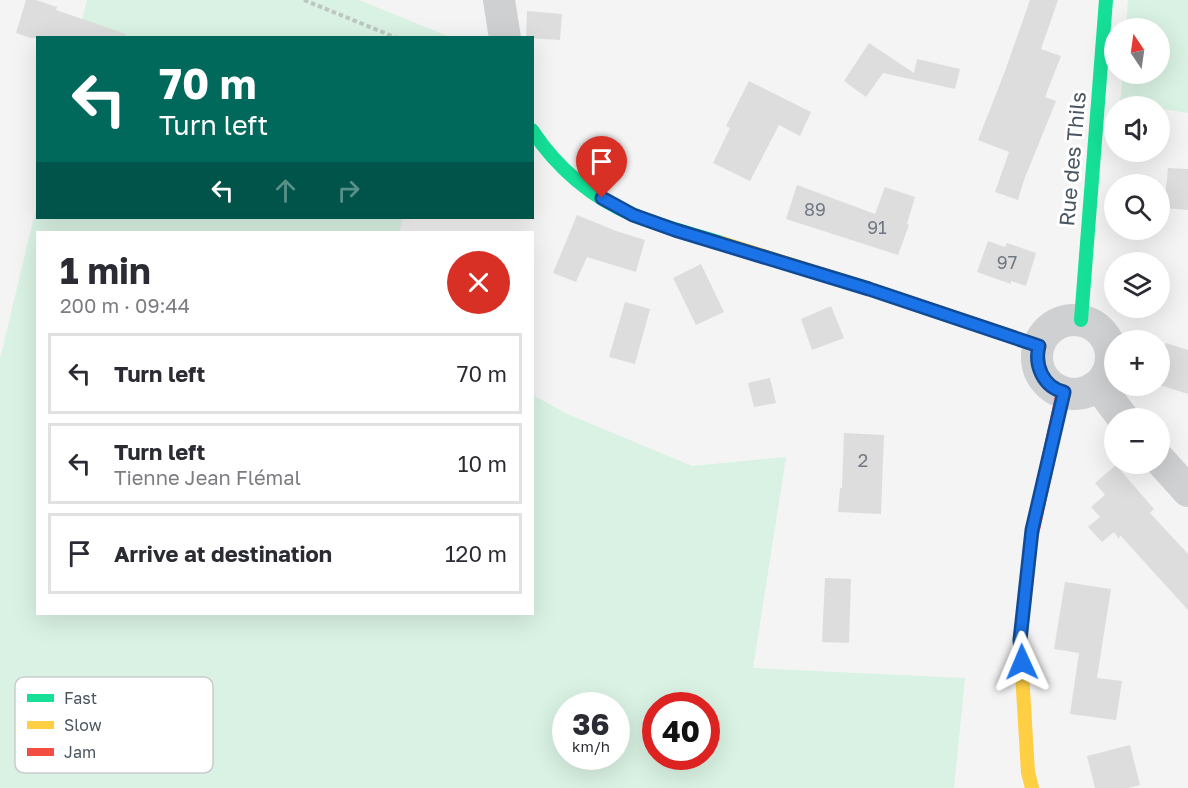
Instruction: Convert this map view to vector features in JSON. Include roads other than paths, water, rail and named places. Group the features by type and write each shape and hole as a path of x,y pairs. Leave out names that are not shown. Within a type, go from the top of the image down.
{"street":[{"path":"499,0 505,36"},
{"name":"Rue des Thils","path":"1081,320 1106,0"},
{"path":"534,133 550,156 576,180 633,215 869,289 1039,346"},
{"path":"1081,320 1099,329 1106,338 1111,360 1108,371 1098,385 1084,392 1064,392 1050,385 1042,376 1036,356 1046,332 1066,321 1081,320"},
{"path":"1098,385 1115,408"},
{"path":"1032,788 1028,772 1020,640 1032,530 1064,392"},
{"path":"1170,471 1188,491"}]}
